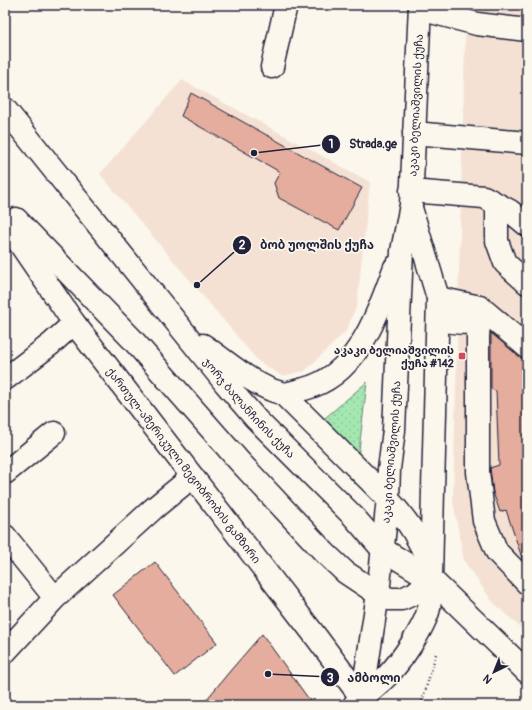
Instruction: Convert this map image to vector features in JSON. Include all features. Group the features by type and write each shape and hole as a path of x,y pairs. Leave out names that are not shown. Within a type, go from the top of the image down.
{"main road":[{"path":"272,67 286,5"},
{"path":"420,7 477,24 527,30"},
{"name":"აკაკი ბელიაშვილის ქუჩა","path":"361,703 378,594 394,430 402,251 411,198 420,7"},
{"name":"ჯორჯ ბალანჩინის ქუჩა","path":"5,109 182,330 256,419 354,517 382,549 431,579 527,672"},
{"path":"414,133 527,143"},
{"path":"411,198 484,197 510,211 527,225"},
{"name":"აკაკი ბელიაშვილის ქუჩა","path":"411,198 438,298 432,489 431,579"},
{"path":"497,204 497,241 505,263 527,283"},
{"path":"5,208 132,339 239,462 325,553 345,572 378,594 390,599 402,599 415,593 431,579"},
{"name":"ქართულ-ამერიკული მეგობრობის გამზირი","path":"5,222 74,323 192,477 361,703"},
{"path":"283,394 316,386 336,373 352,357 366,338 374,322 402,251"},
{"path":"438,298 484,316 527,347"},
{"path":"438,320 459,323 484,316"},
{"path":"484,316 478,472 484,521 497,552 527,583"},
{"path":"5,379 51,344 74,323"},
{"path":"182,330 265,388 283,394 388,498 416,536 425,555 431,579 429,609 417,636 387,676 361,703"},
{"path":"5,473 54,433"},
{"path":"5,652 55,598 152,509 192,477"},
{"path":"5,536 55,598"}],"path":[{"path":"421,705 436,654"}],"shaded area":[{"path":"466,5 527,5 527,634 492,601 464,561 453,501"},
{"path":"182,80 370,182 357,305 346,331 305,371 282,376 258,361 100,174"}],"green space":[{"path":"367,382 355,484 304,424 325,418"}],"building":[{"path":"191,93 362,188 339,230 279,198 274,183 280,172 181,116"},
{"path":"491,333 527,363 527,562 525,563 523,561 506,510 500,512 493,492 490,468 499,465 496,391 491,389"},
{"path":"155,562 217,643 175,676 113,595"},
{"path":"262,634 313,705 202,705 230,671"}],"place":[{"name":"Strada.ge","path":"254,153"},
{"name":"ბობ უოლშის ქუჩა","path":"197,285"},
{"name":"აკაკი ბელიაშვილის ქუჩა #142","path":"462,356"},
{"name":"ამბოლი","path":"268,674"}]}
